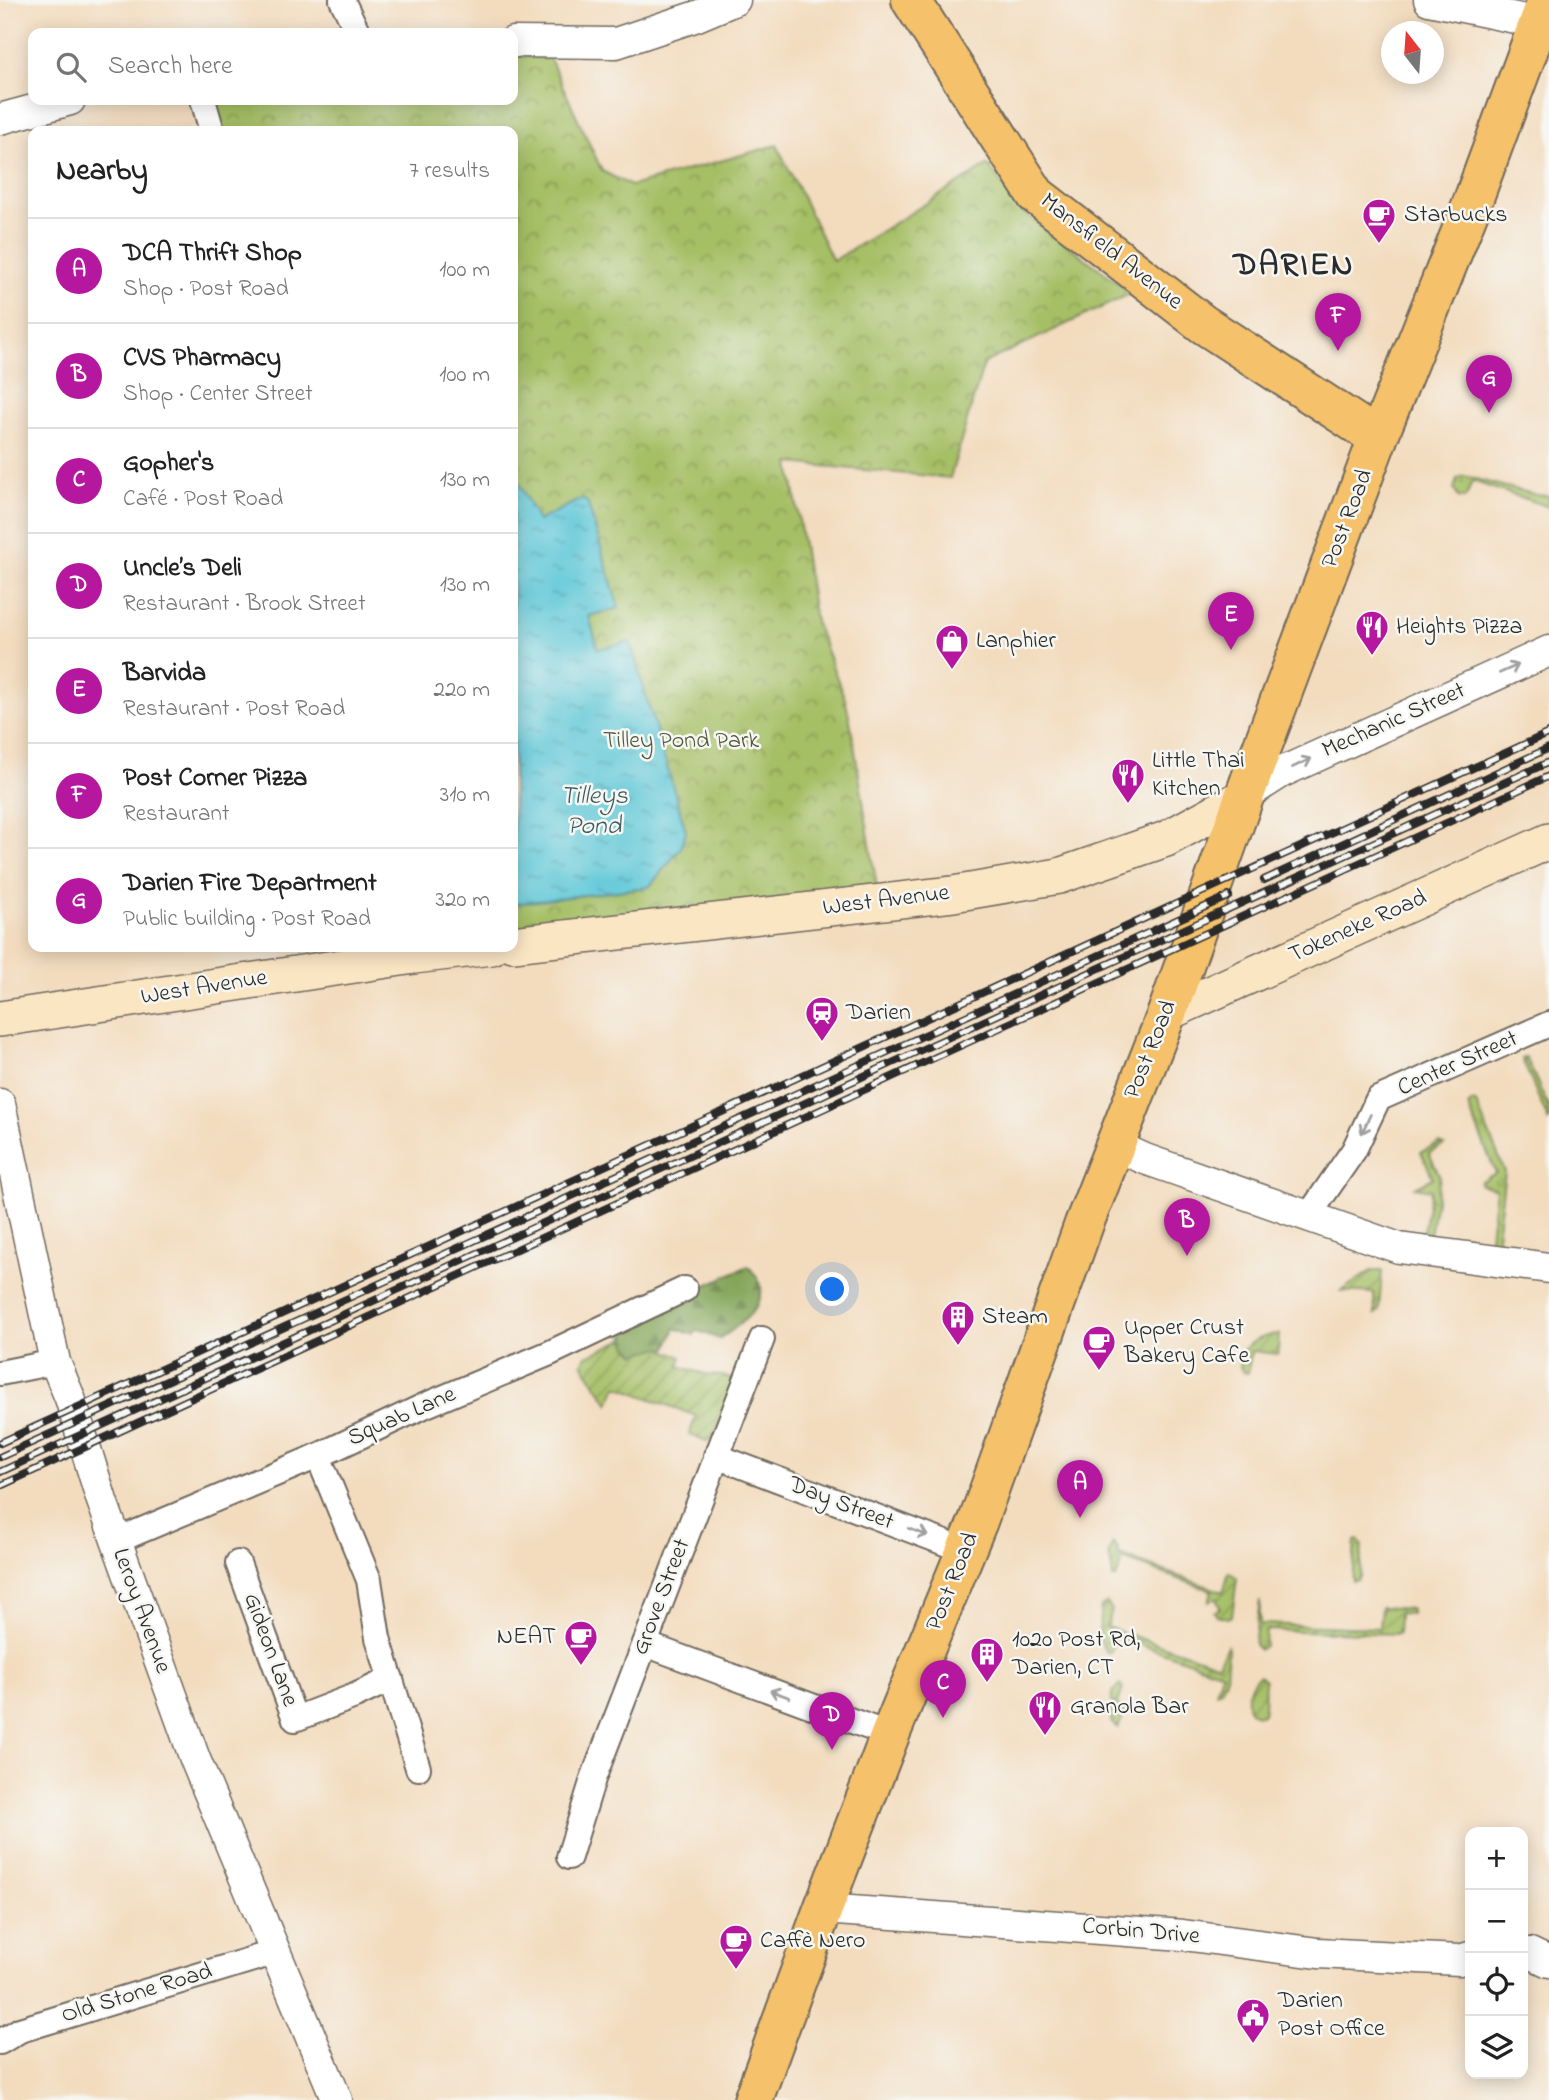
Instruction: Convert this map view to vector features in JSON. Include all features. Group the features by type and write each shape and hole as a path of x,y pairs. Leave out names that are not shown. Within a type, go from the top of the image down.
{"main road":[{"name":"Mansfield Avenue","path":"911,0 1036,195 1203,324 1378,438"},
{"name":"Post Road","path":"753,2100 890,1735 966,1551 1114,1145 1167,1013 1243,797 1378,438 1544,16"},
{"name":"West Avenue","path":"518,943 943,895 1059,876 1166,839 1243,797"},
{"name":"Tokeneke Road","path":"1167,1013 1549,841"},
{"name":"West Avenue","path":"0,1019 407,952"}],"street":[{"path":"342,0 356,28"},
{"path":"518,42 616,43 697,16 735,0"},
{"path":"1429,0 1544,16"},
{"path":"0,119 52,105"},
{"path":"204,105 210,126"},
{"name":"Mechanic Street","path":"1243,797 1282,772 1549,651"},
{"name":"Center Street","path":"1307,1217 1354,1150 1378,1099 1549,1024"},
{"name":"Leroy Avenue","path":"0,1104 55,1362 70,1398 116,1541 195,1759 337,2100"},
{"path":"1114,1145 1145,1159 1399,1248 1549,1268"},
{"name":"Squab Lane","path":"116,1541 318,1456 426,1405 550,1353 685,1289"},
{"name":"Grove Street","path":"569,1857 593,1779 762,1339"},
{"path":"0,1373 55,1362"},
{"path":"318,1456 369,1580 378,1638 418,1768"},
{"name":"Day Street","path":"716,1456 966,1551"},
{"name":"Gideon Lane","path":"238,1563 295,1719 391,1679"},
{"path":"645,1644 890,1735"},
{"name":"Corbin Drive","path":"823,1909 1184,1934 1318,1953 1465,1961"},
{"name":"Old Stone Road","path":"0,2042 20,2030 276,1952"},
{"path":"1528,1953 1549,1962"},
{"path":"1528,1975 1549,1967"}],"green space":[{"name":"Tilley Pond Park","path":"518,56 550,59 602,171 631,186 777,145 833,261 988,165 1020,210 1132,293 984,363 950,478 790,463 815,621 845,699 850,720 877,888 518,929 518,126 221,126 214,105 518,105"},
{"path":"1464,476 1549,496 1549,507 1472,481 1467,495 1464,498 1458,497 1454,489 1457,479"},
{"path":"1526,1057 1549,1109 1549,1122 1522,1059"},
{"path":"1472,1102 1476,1103 1505,1172 1496,1244 1489,1243 1496,1189 1480,1184 1496,1173 1468,1106"},
{"path":"1440,1143 1444,1145 1429,1153 1440,1177 1430,1235 1423,1233 1431,1190 1415,1187 1433,1178 1421,1152"},
{"path":"748,1266 760,1283 759,1302 748,1317 720,1339 696,1330 694,1335 675,1328 666,1351 636,1354 628,1347 624,1339 626,1332 678,1298"},
{"path":"1371,1271 1382,1271 1379,1311 1375,1314 1374,1293 1341,1291"},
{"path":"1279,1334 1278,1354 1251,1351 1248,1373 1243,1372 1240,1357 1243,1351 1256,1340"},
{"path":"624,1339 636,1354 662,1347 682,1357 679,1366 735,1380 714,1436 707,1441 689,1435 696,1416 617,1386 609,1404 582,1363 587,1356"},
{"path":"1358,1540 1362,1545 1360,1575 1357,1580 1352,1581 1355,1541"},
{"path":"1113,1543 1118,1549 1117,1554 1223,1592 1229,1572 1237,1578 1232,1616 1228,1618 1214,1612 1220,1608 1216,1598 1209,1601 1212,1591 1123,1559 1116,1578 1113,1578 1109,1553"},
{"path":"1260,1600 1260,1624 1379,1628 1381,1607 1411,1609 1411,1614 1399,1613 1398,1634 1266,1630 1265,1645 1259,1650 1254,1645"},
{"path":"1107,1603 1112,1610 1106,1627 1218,1664 1227,1646 1226,1679 1221,1690 1216,1692 1222,1673 1116,1636 1110,1653 1107,1653 1100,1637 1099,1625 1101,1607"},
{"path":"1259,1675 1265,1680 1264,1712 1261,1715 1254,1714 1247,1705 1248,1692"},
{"path":"1120,1685 1123,1688 1117,1707 1126,1710 1118,1728 1111,1721 1112,1692"}],"water":[{"name":"Tilleys Pond","path":"518,482 538,521 579,500 585,500 588,504 619,608 589,616 598,649 630,642 686,831 681,848 649,887 518,903"}],"railway":[{"path":"0,1443 1549,733"},
{"path":"1264,880 1549,748"},
{"path":"0,1472 1549,762"},
{"path":"0,1486 1549,776"},
{"path":"0,1457 1229,896"}],"place":[{"name":"Starbucks","path":"1379,245"},
{"name":"Post Corner Pizza","path":"1338,351"},
{"name":"Darien Fire Department","path":"1489,413"},
{"name":"Barvida","path":"1231,650"},
{"name":"Heights Pizza","path":"1372,657"},
{"name":"Lanphier","path":"952,671"},
{"name":"Little Thai Kitchen","path":"1128,805"},
{"name":"Darien","path":"822,1043"},
{"name":"CVS Pharmacy","path":"1187,1256"},
{"name":"Steam","path":"958,1347"},
{"name":"Upper Crust Bakery Cafe","path":"1099,1372"},
{"name":"DCA Thrift Shop","path":"1080,1518"},
{"name":"NEAT","path":"581,1667"},
{"name":"1020 Post Rd, Darien, CT","path":"987,1684"},
{"name":"Gopher's","path":"943,1718"},
{"name":"Granola Bar","path":"1045,1737"},
{"name":"Uncle’s Deli","path":"832,1750"},
{"name":"Caffè Nero","path":"736,1971"},
{"name":"Darien Post Office","path":"1253,2045"}],"district":[{"name":"DARIEN","path":"1294,266"}]}
